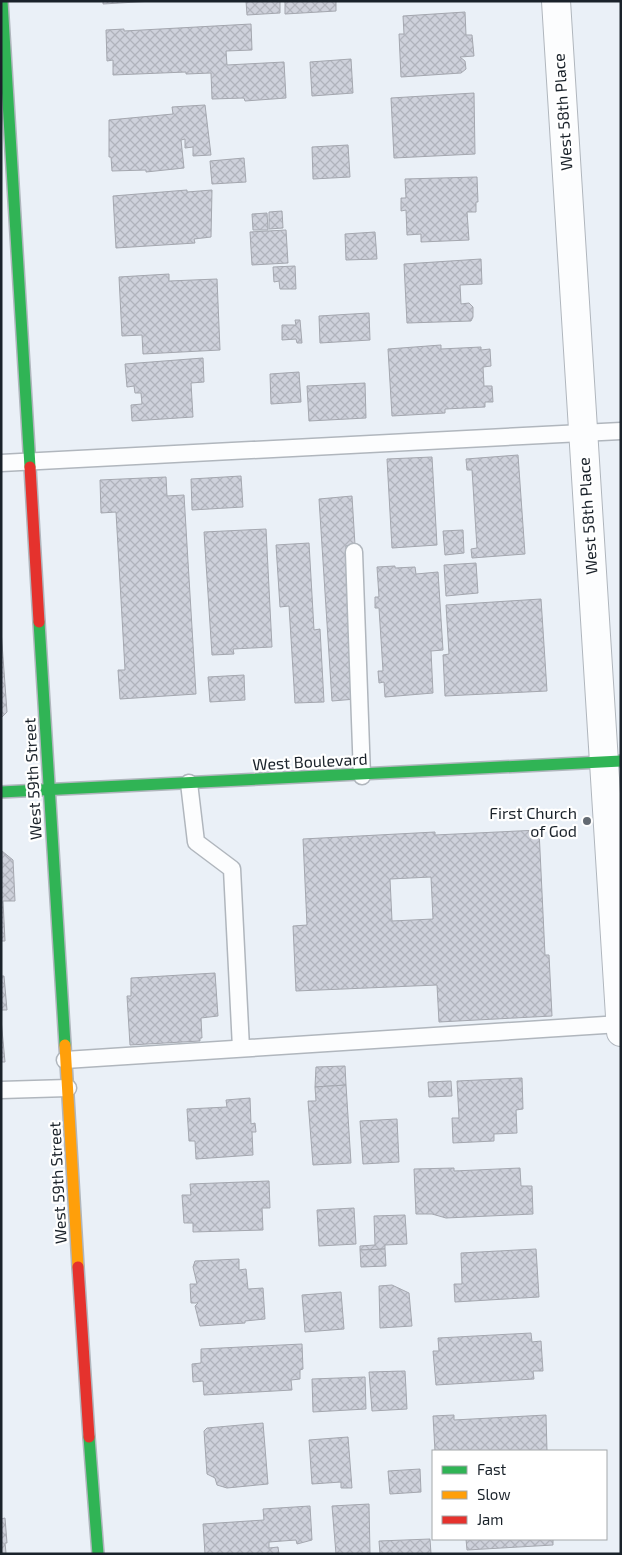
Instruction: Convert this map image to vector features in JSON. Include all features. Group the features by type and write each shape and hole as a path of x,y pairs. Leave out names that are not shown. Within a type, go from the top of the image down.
{"street":[{"name":"West 59th Street","path":"2,1 65,1060 98,1554"},
{"name":"West 58th Place","path":"556,1 582,433 612,762 621,1032"},
{"name":"West Boulevard","path":"1,792 362,776 612,762"}],"lane":[{"path":"1,463 621,431"},
{"path":"354,552 362,776"},
{"path":"189,783 196,842 232,869 241,1048"},
{"path":"65,1060 620,1024"},
{"path":"1,1090 68,1088"}],"building":[{"path":"103,1 153,1 103,4"},
{"path":"246,1 280,1 280,13 247,15"},
{"path":"285,1 336,1 336,11 285,14"},
{"path":"465,12 466,35 472,35 474,56 460,57 465,61 466,69 461,73 401,77 399,34 404,34 403,16"},
{"path":"251,24 252,50 226,51 227,65 284,62 286,98 245,101 244,98 212,99 211,73 186,74 186,72 113,75 113,60 107,61 106,30 124,29 124,31"},
{"path":"351,59 353,93 312,96 310,62"},
{"path":"474,93 475,154 394,158 391,98"},
{"path":"205,105 211,155 193,156 193,147 185,148 185,139 181,140 184,168 146,172 146,170 112,171 111,157 109,157 109,120 173,114 172,107"},
{"path":"348,145 350,177 313,179 312,147"},
{"path":"244,158 246,182 212,184 210,161"},
{"path":"477,177 478,202 476,202 476,212 467,212 469,240 421,242 421,234 407,235 406,210 401,211 401,198 406,198 405,179"},
{"path":"187,190 187,192 212,190 211,237 194,239 195,243 116,248 113,196"},
{"path":"282,211 283,228 269,229 269,212"},
{"path":"267,213 268,230 253,230 252,214"},
{"path":"286,230 288,263 252,265 250,232"},
{"path":"375,232 377,259 346,260 345,234"},
{"path":"481,259 482,284 460,285 461,304 469,303 473,307 471,321 407,323 404,264"},
{"path":"295,266 296,289 280,289 279,281 274,282 273,267"},
{"path":"169,274 169,281 217,279 220,350 143,354 142,335 122,336 119,277"},
{"path":"369,313 370,340 320,343 319,316"},
{"path":"295,320 300,320 302,343 297,343 296,339 282,340 282,325 296,325"},
{"path":"441,345 441,349 481,347 481,350 490,349 491,366 483,367 484,386 492,386 493,402 485,402 485,407 445,409 445,413 392,416 388,349"},
{"path":"203,358 204,382 191,383 193,417 132,421 131,405 142,404 141,393 135,393 134,386 127,387 125,364"},
{"path":"299,372 301,402 271,404 270,374"},
{"path":"365,383 366,418 309,421 307,386"},
{"path":"518,455 525,554 472,558 471,549 477,548 472,470 467,470 466,459"},
{"path":"432,457 437,545 392,548 387,459"},
{"path":"241,476 243,507 192,510 191,479"},
{"path":"166,477 167,496 184,495 196,694 120,699 118,670 125,670 116,512 101,513 100,480"},
{"path":"352,496 355,545 346,546 356,699 332,701 319,499"},
{"path":"266,529 272,647 233,649 234,654 212,655 204,532"},
{"path":"463,530 464,553 445,555 443,531"},
{"path":"309,543 314,630 320,629 324,702 295,703 289,606 280,607 276,545"},
{"path":"476,563 478,593 446,596 444,565"},
{"path":"395,566 395,568 415,567 416,574 438,572 443,650 431,651 433,693 385,697 384,682 379,683 378,671 383,671 379,608 375,608 375,597 379,597 377,567"},
{"path":"541,599 547,691 445,696 443,655 449,654 446,605"},
{"path":"1,630 7,712 1,718"},
{"path":"244,675 245,700 210,702 208,677"},
{"path":"539,830 545,955 549,955 552,1016 439,1022 437,985 296,991 293,926 307,925 303,839 435,832 435,835","holes":["431,877 433,919 392,921 390,879"]},
{"path":"2,851 13,860 15,901 3,901 5,941 1,941"},
{"path":"215,973 218,1016 201,1018 202,1038 200,1038 200,1041 130,1045 127,996 131,996 131,978"},
{"path":"1,976 4,976 7,1010 1,1010"},
{"path":"1,1019 5,1062 1,1062"},
{"path":"345,1066 346,1085 315,1087 316,1067"},
{"path":"522,1078 523,1109 516,1110 517,1133 494,1134 494,1141 453,1143 452,1118 459,1118 457,1081"},
{"path":"451,1081 452,1096 429,1097 428,1082"},
{"path":"346,1085 351,1163 313,1165 308,1101 316,1101 315,1087"},
{"path":"250,1098 251,1124 255,1123 256,1132 252,1132 253,1155 196,1159 195,1141 189,1141 187,1109 227,1107 226,1100"},
{"path":"397,1119 399,1162 363,1164 360,1121"},
{"path":"454,1168 454,1171 520,1168 521,1186 532,1186 533,1214 446,1218 432,1214 416,1214 414,1169"},
{"path":"269,1181 270,1208 262,1208 263,1230 193,1232 193,1223 184,1223 182,1195 191,1195 190,1184"},
{"path":"354,1208 356,1244 319,1246 317,1210"},
{"path":"405,1215 407,1244 385,1245 385,1249 360,1250 360,1246 375,1245 374,1216"},
{"path":"385,1249 386,1266 361,1267 360,1250"},
{"path":"536,1249 539,1297 455,1302 454,1284 462,1284 461,1253"},
{"path":"239,1259 239,1270 246,1269 248,1289 263,1288 265,1319 245,1321 245,1323 200,1326 195,1306 198,1303 191,1303 190,1284 197,1284 193,1267 195,1261"},
{"path":"392,1285 409,1293 412,1326 380,1328 379,1286"},
{"path":"341,1292 344,1329 305,1332 302,1295"},
{"path":"531,1333 532,1342 541,1341 543,1371 533,1371 534,1379 436,1385 433,1351 439,1351 438,1338"},
{"path":"302,1344 303,1369 300,1370 300,1379 291,1380 292,1390 204,1395 203,1381 193,1382 192,1364 201,1363 201,1349"},
{"path":"405,1371 407,1409 372,1411 369,1372"},
{"path":"365,1377 366,1409 313,1412 312,1379"},
{"path":"454,1415 454,1420 546,1415 547,1450 435,1450 433,1416"},
{"path":"263,1423 268,1484 227,1488 217,1485 215,1478 207,1474 204,1431 207,1428"},
{"path":"348,1437 352,1488 341,1488 341,1482 312,1484 309,1440"},
{"path":"420,1469 421,1492 390,1494 388,1471"},
{"path":"369,1504 370,1554 336,1554 332,1506"},
{"path":"310,1506 312,1540 297,1544 296,1540 269,1542 269,1548 278,1547 279,1554 205,1554 203,1524 264,1520 263,1509"},
{"path":"5,1518 6,1553 1,1554 1,1519"},
{"path":"430,1539 431,1554 380,1554 379,1541"},
{"path":"466,1540 553,1540 553,1545 467,1550"}],"traffic: fast":[{"path":"2,1 30,467"},
{"path":"39,622 65,1045"},
{"path":"1,792 621,761"},
{"path":"89,1437 98,1554"}],"traffic: slow":[{"path":"65,1045 78,1267"}],"traffic: jam":[{"path":"30,467 39,622"},
{"path":"78,1267 89,1437"}],"place":[{"name":"First Church of God","path":"587,821"}]}
